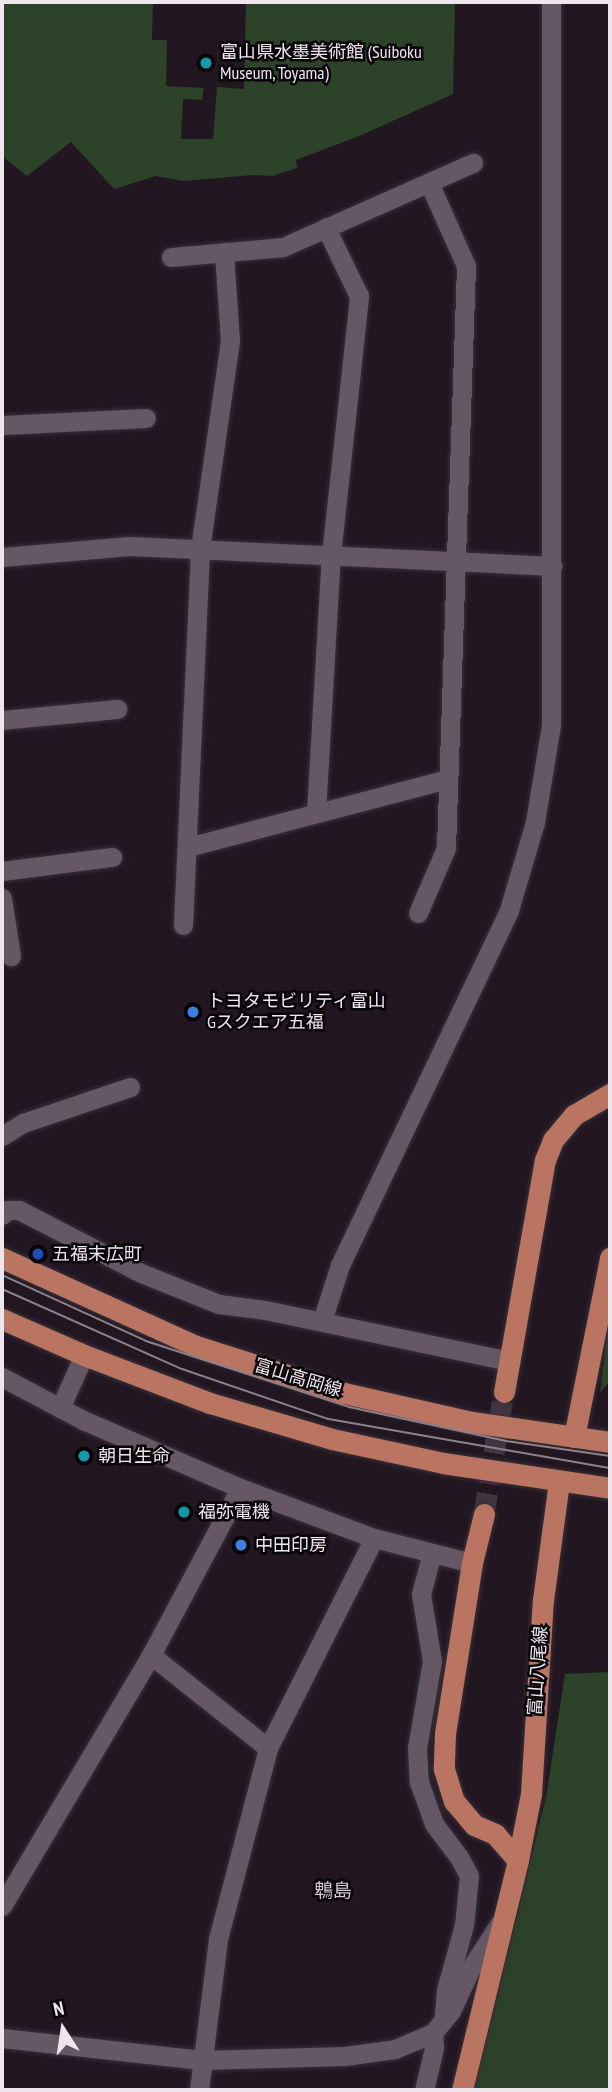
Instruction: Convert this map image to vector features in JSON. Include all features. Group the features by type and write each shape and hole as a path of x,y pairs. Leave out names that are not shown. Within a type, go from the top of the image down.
{"main road":[{"path":"504,1392 545,1160 553,1140 574,1115 610,1094"},
{"name":"富山高岡線","path":"2,1258 196,1346 332,1389 472,1422 610,1442"},
{"path":"581,1438 610,1258"},
{"path":"2,1319 84,1355 211,1403 332,1439 443,1463 610,1488"},
{"name":"富山八尾線","path":"462,2090 518,1860 531,1794 543,1600 569,1482"},
{"path":"484,1514 472,1563 445,1733 444,1769 454,1801 474,1825 495,1834 518,1860"}],"street":[{"path":"322,1321 340,1265 509,910 531,841 551,725 551,2"},
{"path":"171,257 283,247 473,163"},
{"path":"418,913 446,848 466,266 429,183"},
{"path":"316,813 331,555 359,296 326,228"},
{"path":"183,925 201,549 230,341 224,252"},
{"path":"2,425 146,418"},
{"path":"2,557 130,546 553,566"},
{"path":"2,720 117,709"},
{"path":"188,847 448,779"},
{"path":"2,871 112,857"},
{"path":"2,898 11,956"},
{"path":"2,1136 23,1123 130,1087"},
{"path":"2,1215 7,1210 19,1210 141,1273 219,1304 322,1321 509,1361"},
{"path":"60,1408 84,1355"},
{"path":"2,1377 60,1408 240,1488 374,1538 472,1563"},
{"path":"2,1906 151,1655 240,1488"},
{"path":"199,2090 218,1939 268,1748 374,1538"},
{"path":"424,2090 446,1990 464,1925 469,1876 459,1857 434,1824 419,1782 417,1748 432,1661 421,1594 432,1553"},
{"path":"151,1655 268,1748"},
{"path":"2,2038 202,2060 345,2056 395,2049 439,2027 471,1968 505,1914"}],"green space":[{"path":"2,2 153,2 152,40 167,40 166,86 204,88 202,100 183,99 181,139 213,139 217,87 244,89 246,2 455,2 453,94 357,137 296,160 297,168 272,176 252,175 183,181 156,176 114,189 71,142 27,176 2,156"},
{"path":"610,1307 610,1381 600,1393"},
{"path":"610,1672 610,2090 474,2090 546,1797 565,1674"}],"tunnel":[{"path":"484,1514 504,1392"}],"tram line":[{"path":"2,1275 146,1341 349,1407 506,1441 610,1456"},
{"path":"2,1289 182,1369 328,1419 610,1468"}],"place":[{"name":"富山県水墨美術館 (Suiboku Museum, Toyama)","path":"206,63"},
{"name":"トヨタモビリティ富山 Gスクエア五福","path":"193,1012"},
{"name":"五福末広町","path":"38,1254"},
{"name":"朝日生命","path":"84,1456"},
{"name":"福弥電機","path":"184,1512"},
{"name":"中田印房","path":"241,1545"}],"district":[{"name":"鵯島","path":"333,1891"}]}
